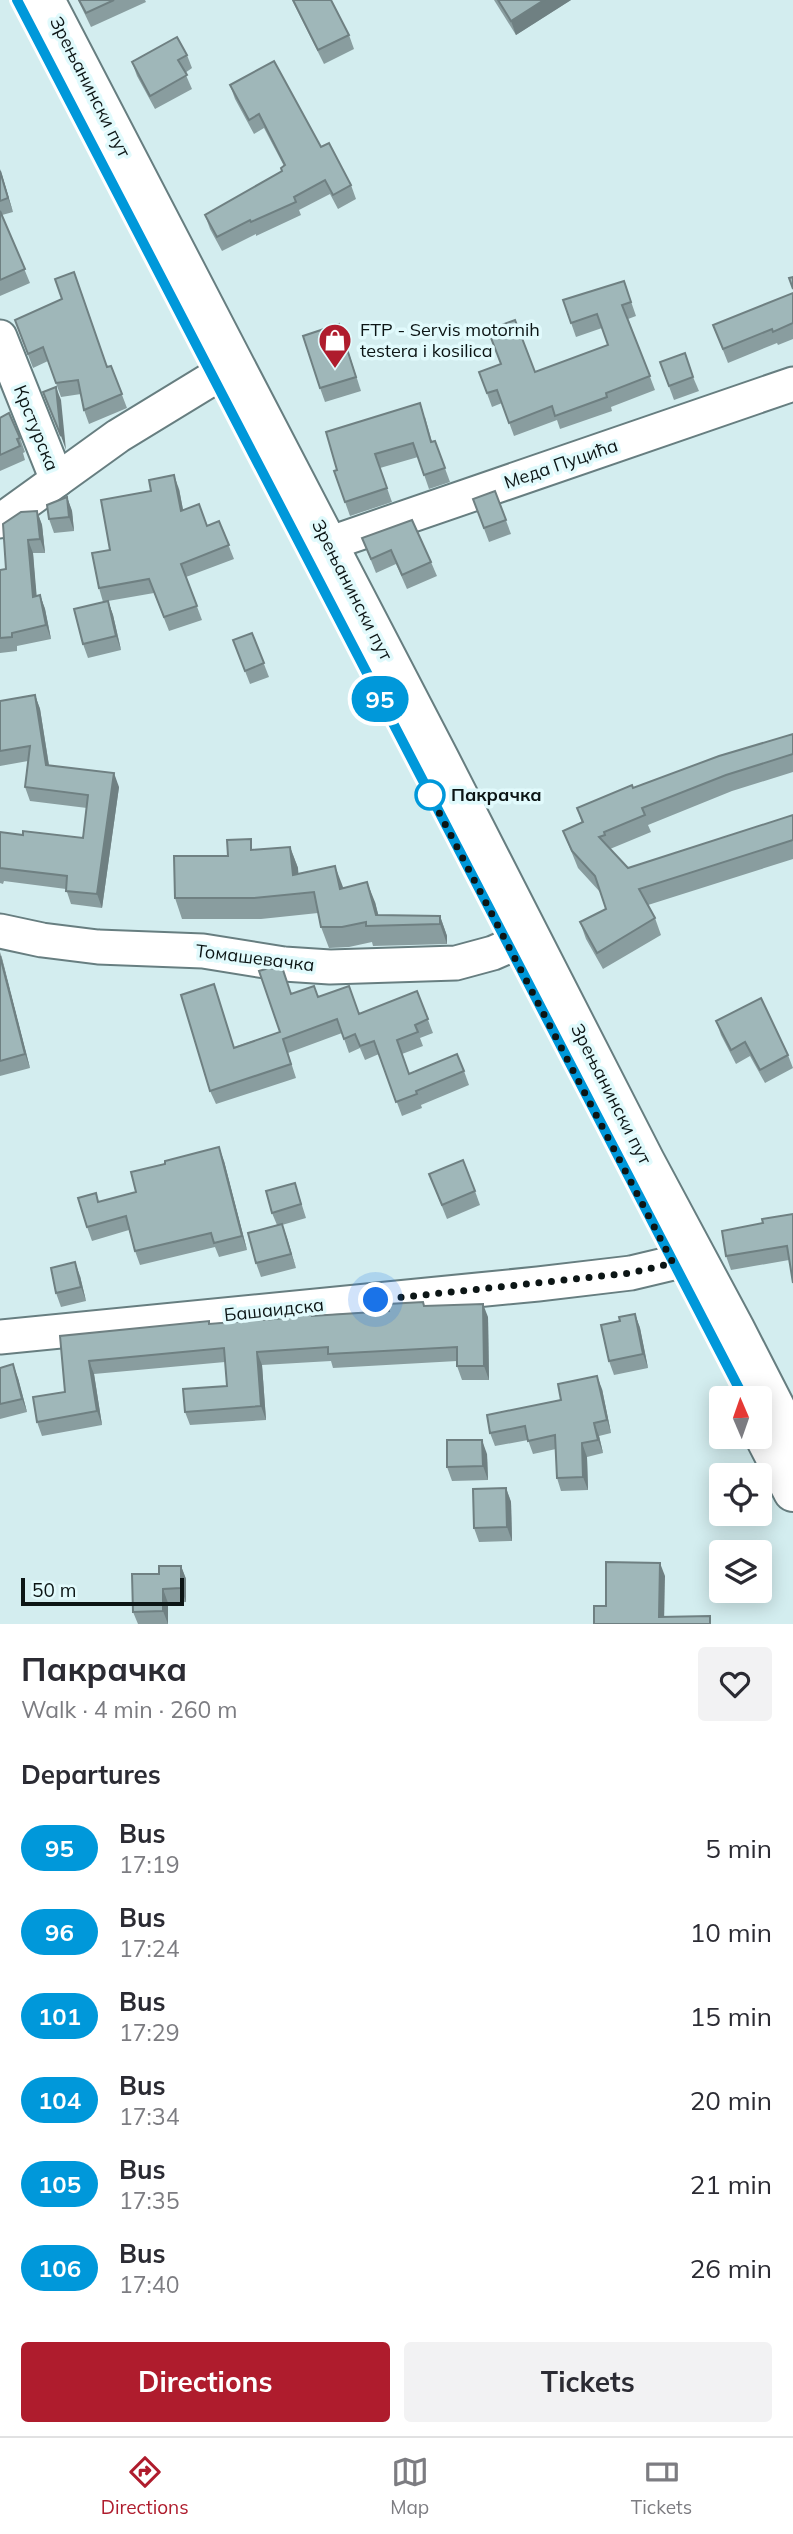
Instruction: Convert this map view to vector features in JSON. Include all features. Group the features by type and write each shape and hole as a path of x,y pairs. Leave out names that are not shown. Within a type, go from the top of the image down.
{"main road":[{"name":"Зрењанински пут","path":"17,0 738,1386"},
{"name":"Зрењанински пут","path":"45,0 793,1442"},
{"path":"771,1449 793,1492"}],"street":[{"name":"Крстурска","path":"0,337 57,480"},
{"path":"0,521 135,424 213,378"},
{"name":"Меда Пуцића","path":"328,544 793,384"},
{"name":"Томашевачка","path":"0,931 42,940 87,945 203,951 330,967 456,963 509,946"},
{"name":"Башаидска","path":"0,1337 538,1284 631,1273 673,1263"}],"building":[{"path":"79,0 114,0 86,13"},
{"path":"293,0 331,0 349,35 318,50"},
{"path":"498,0 544,0 511,21"},
{"path":"177,37 187,55 178,60 187,75 150,96 132,62"},
{"path":"274,61 321,147 329,143 351,185 333,195 325,180 294,197 296,202 251,222 250,220 217,237 205,215 282,171 281,168 285,165 259,114 249,120 230,85"},
{"path":"0,171 8,198 0,201"},
{"path":"0,211 25,269 0,280"},
{"path":"74,272 107,367 111,366 122,394 84,410 78,380 56,383 43,347 28,354 15,320 62,299 55,279"},
{"path":"624,281 631,302 622,305 650,376 606,393 607,397 555,416 552,406 509,423 497,390 487,393 479,372 501,364 488,330 515,320 535,372 608,345 597,314 571,323 563,300"},
{"path":"793,293 793,323 723,349 713,325"},
{"name":"FTP - Servis motornih testera i kosilica","path":"339,324 356,377 320,388 303,336"},
{"path":"685,353 693,377 669,386 660,362"},
{"path":"56,387 61,436 43,392"},
{"path":"420,403 431,442 435,441 445,468 424,475 413,443 375,454 387,488 345,502 334,471 337,470 326,432"},
{"path":"9,413 20,438 17,439 20,446 0,455 0,418"},
{"path":"174,475 181,511 199,504 207,526 219,521 229,545 181,564 197,606 164,617 149,579 99,588 92,553 110,550 101,500 151,491 149,480"},
{"path":"495,491 506,520 484,528 473,499"},
{"path":"67,497 69,517 49,519 47,505"},
{"path":"37,511 40,539 28,540 33,597 40,595 46,625 12,633 12,637 0,638 0,570 6,569 3,524 21,512"},
{"path":"412,520 431,562 402,575 391,550 371,559 362,538"},
{"path":"108,601 116,636 83,644 74,609"},
{"path":"252,633 264,663 245,671 233,640"},
{"path":"35,695 46,765 114,773 97,894 66,891 67,876 0,868 0,832 23,835 23,831 83,838 88,795 25,787 30,746 0,751 0,701"},
{"path":"793,734 793,754 726,775 642,808 645,815 604,832 605,835 599,837 628,868 793,815 793,840 639,889 655,918 597,953 580,922 606,909 595,876 572,851 563,831 583,822 577,808 632,785 633,788 719,756"},
{"path":"251,839 251,850 290,847 293,875 335,866 340,889 367,882 376,915 440,916 440,924 366,926 366,922 342,927 321,927 314,892 254,898 175,898 174,856 228,856 227,840"},
{"path":"0,956 25,1054 0,1061"},
{"path":"269,968 283,970 291,994 314,986 318,997 349,986 359,1014 417,991 428,1019 415,1025 418,1032 397,1040 409,1074 457,1054 464,1071 396,1102 374,1041 360,1046 355,1034 344,1039 337,1019 283,1039 291,1064 210,1091 181,995 214,984 234,1048 280,1032 259,971"},
{"path":"761,998 788,1055 760,1070 745,1042 731,1050 716,1021"},
{"path":"219,1147 242,1236 214,1243 211,1233 135,1251 126,1216 87,1227 78,1198 96,1193 98,1202 136,1192 131,1172"},
{"path":"463,1160 475,1191 442,1205 429,1174"},
{"path":"295,1183 301,1204 272,1213 266,1191"},
{"path":"793,1214 793,1283 787,1246 726,1256 722,1231 763,1223 762,1219"},
{"path":"282,1224 291,1254 256,1263 248,1233"},
{"path":"75,1262 81,1287 56,1293 51,1268"},
{"path":"423,1302 424,1306 483,1304 484,1366 457,1366 457,1347 328,1354 328,1347 257,1352 261,1406 185,1412 183,1389 227,1386 224,1348 89,1361 97,1411 37,1422 33,1397 65,1392 60,1336 209,1321 209,1324 286,1318 286,1314 312,1311 312,1316 389,1311 388,1304"},
{"path":"635,1314 643,1354 609,1361 601,1325"},
{"path":"13,1364 22,1399 0,1404 0,1368"},
{"path":"597,1376 607,1420 594,1423 598,1440 582,1443 583,1477 557,1478 555,1435 528,1441 525,1426 490,1433 487,1415 561,1400 558,1384"},
{"path":"447,1440 482,1440 483,1466 447,1467"},
{"path":"506,1488 507,1527 474,1528 473,1489"},
{"path":"606,1562 660,1563 659,1617 710,1616 710,1624 594,1624 594,1606 606,1606"},
{"path":"159,1566 181,1566 181,1588 163,1589 163,1611 133,1612 132,1574 159,1574"}],"bus line":[{"name":"95","path":"17,0 738,1386"}],"place":[{"name":"FTP - Servis motornih testera i kosilica","path":"335,370"},
{"name":"Пакрачка","path":"430,795"}],"route":[{"path":"376,1300 631,1273 673,1263 430,795"}]}
